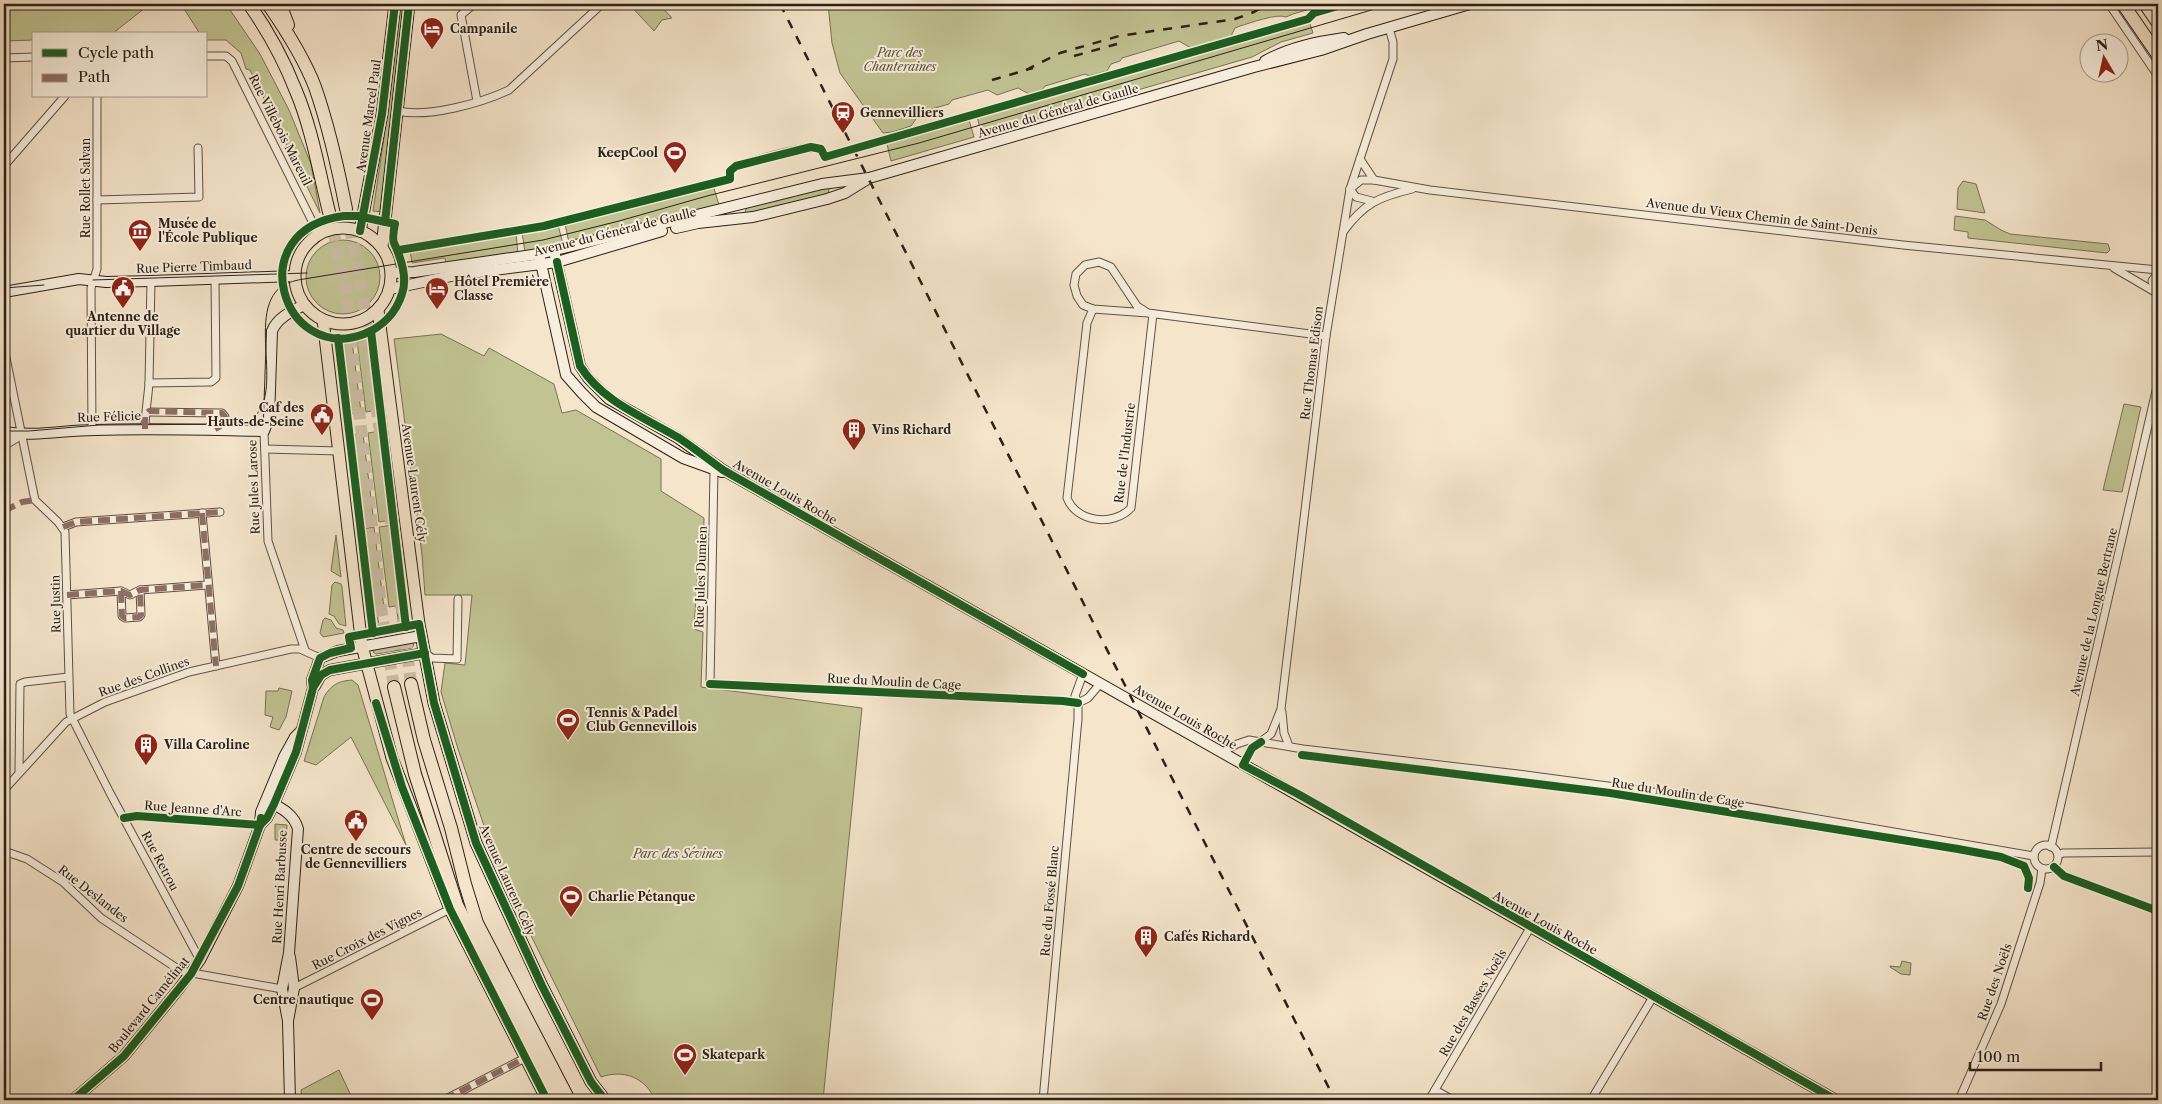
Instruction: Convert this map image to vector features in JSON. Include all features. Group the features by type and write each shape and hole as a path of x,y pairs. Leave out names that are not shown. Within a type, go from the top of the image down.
{"highway":[{"path":"239,4 278,65 308,130"},
{"path":"249,4 283,62 297,92 329,212"},
{"path":"268,4 299,53"},
{"path":"280,4 314,86 332,141 346,209"},
{"path":"2123,4 2158,55"},
{"path":"2145,4 2158,23"},
{"path":"411,684 424,740 477,923 562,1098"},
{"path":"394,687 415,774 457,905 562,1098"}],"main road":[{"name":"Avenue Marcel Paul","path":"360,231 382,114 395,4"},
{"path":"382,247 409,4"},
{"name":"Avenue du Général de Gaulle","path":"390,289 540,260 554,251 835,182 869,178 1254,67 1280,53 1318,42 1367,34 1470,4"},
{"name":"Avenue du Général de Gaulle","path":"392,273 540,260 557,262 602,247 674,228 698,223 738,220 839,195 869,178"},
{"path":"835,182 839,195"},
{"path":"735,206 738,220"},
{"path":"346,228 360,231 382,247 389,260 392,273 390,289 378,310 362,321 342,325 323,320 304,305 298,294 295,276 300,254 307,244 318,235 335,229 346,228"},
{"name":"Avenue Louis Roche","path":"554,251 580,366 588,378 609,399 678,438 731,474 1836,1100"},
{"name":"Avenue Louis Roche","path":"540,260 566,375 582,393 596,407 683,458 714,470 731,474"},
{"name":"Rue Pierre Timbaud","path":"4,292 79,279 106,282 151,282 295,276"},
{"name":"Rue Jules Larose","path":"264,431 269,418 272,331 281,319 304,305"},
{"name":"Avenue Laurent Cély","path":"378,310 421,636 434,703 476,843 542,986 591,1082 606,1100"},
{"path":"323,320 362,646 366,663 402,787 450,909 547,1100"},
{"name":"Rue Félicie","path":"4,432 22,435 92,430 146,429 264,431"},
{"path":"321,675 324,663 320,658 330,653 421,636"},
{"path":"321,675 330,670 424,653"},
{"name":"Boulevard Camélinat","path":"73,1100 124,1056 191,974 200,960 238,886 260,825 267,818 270,802 296,752 312,688 312,680 320,658"},
{"name":"Boulevard Camélinat","path":"312,688 321,675"},
{"name":"Rue Henri Barbusse","path":"270,802 290,814 298,830 289,953 282,989 288,1021 290,1100"},
{"name":"Rue Henri Barbusse","path":"288,1021 294,988 289,953"},
{"path":"282,989 294,988"}],"street":[{"path":"474,4 461,15 477,101"},
{"path":"398,111 424,114 494,97 509,90 602,4"},
{"path":"2109,4 2158,76"},
{"name":"Rue Thomas Edison","path":"1261,742 1273,731 1281,709 1326,336 1342,233 1350,189 1393,59 1394,42 1389,28"},
{"name":"Rue Villebois Mareuil","path":"208,56 226,56 232,62 309,213 318,235"},
{"path":"4,58 32,57"},
{"path":"4,166 63,98"},
{"name":"Rue Rollet Salvan","path":"92,430 91,303 93,280 97,269 97,98"},
{"path":"730,179 730,170 736,166 811,147 820,149 826,157"},
{"path":"97,200 199,198 198,148"},
{"path":"1360,159 1374,180"},
{"name":"Avenue du Vieux Chemin de Saint-Denis","path":"1350,189 1361,180 1374,180 1418,188 1903,245 2158,271"},
{"name":"Avenue du Vieux Chemin de Saint-Denis","path":"1342,233 1356,214 1372,201 1418,188"},
{"path":"1350,189 1356,197 1372,201"},
{"path":"1150,314 1137,306 1111,267 1099,262 1085,265 1076,274 1074,285 1077,296 1083,305 1093,309 1150,314 1326,336"},
{"path":"2104,264 2121,271 2157,293"},
{"path":"2157,293 2152,281 2158,271"},
{"path":"150,382 211,382 216,378 215,279"},
{"path":"146,429 150,382 151,282"},
{"name":"Rue de l'Industrie","path":"1093,309 1087,323 1067,498 1070,506 1077,513 1092,518 1110,519 1126,514 1131,508 1150,314"},
{"path":"4,348 36,500 63,527 76,522 220,512"},
{"name":"Avenue de la Longue Bertrane","path":"2051,847 2158,382"},
{"name":"Rue Félicie","path":"147,412 222,414 225,417 222,426 215,429"},
{"name":"Rue Jules Larose","path":"264,431 268,541 305,650"},
{"path":"4,446 22,435"},
{"path":"265,449 339,451"},
{"name":"Rue Jules Dumien","path":"710,684 714,470"},
{"path":"202,513 207,585 216,666"},
{"name":"Rue Justin","path":"63,527 66,532 69,706 73,720"},
{"path":"67,595 121,591 130,595 140,590 207,585"},
{"path":"121,591 122,616 124,618 139,617 141,615 140,590"},
{"path":"424,653 432,658 457,659 458,599"},
{"name":"Rue des Collines","path":"4,790 66,722 105,702 189,672 291,649 305,650"},
{"path":"305,650 320,658"},
{"name":"Rue du Fossé Blanc","path":"1043,1100 1078,719 1078,703 1075,696 1083,674"},
{"path":"19,772 20,684 68,677"},
{"name":"Rue du Moulin de Cage","path":"710,684 1078,703"},
{"path":"1078,703 1088,698 1100,684"},
{"name":"Rue Thomas Edison","path":"1281,709 1284,732 1289,746"},
{"name":"Rue Retrou","path":"73,720 200,960"},
{"name":"Rue du Moulin de Cage","path":"1221,753 1244,741 1261,742 1619,787 2034,856"},
{"path":"1243,765 1252,748 1261,742"},
{"name":"Rue Jeanne d'Arc","path":"124,818 137,816 260,825"},
{"path":"2054,867 2058,855 2051,847 2040,847 2034,856 2036,864 2042,868 2054,867 2064,876 2158,911"},
{"name":"Rue Deslandes","path":"4,851 26,859 63,882 101,918 181,971 191,974"},
{"path":"2058,855 2063,853 2158,852"},
{"name":"Rue des Noëls","path":"1960,1100 2001,1004 2040,883 2042,868"},
{"name":"Rue Croix des Vignes","path":"294,988 450,909"},
{"name":"Rue des Basses Noëls","path":"1429,1100 1530,928"},
{"path":"191,974 282,989"},
{"path":"1591,1100 1653,997"},
{"path":"444,1100 525,1058"},
{"path":"1435,1090 1453,1100"}],"green space":[{"path":"4,4 150,4 115,32 32,32 32,40 4,41"},
{"path":"181,4 226,4 260,54 289,110 311,164 320,213 250,70 246,69 241,53 226,40 208,40 208,32 199,32"},
{"path":"398,4 403,4 382,212 373,211 384,138"},
{"path":"629,4 659,4 672,18 662,20 654,31"},
{"name":"Parc des Chanteraines","path":"828,4 1327,4 1286,17 1271,17 1240,26 1235,28 1231,36 1191,48 1179,41 1122,58 1120,61 1111,64 1107,71 1089,76 1085,74 1045,86 1042,90 1029,94 1018,88 997,95 988,90 952,100 949,104 921,112 911,126 883,133 840,73 832,43"},
{"path":"1309,21 1313,33 1281,42 1252,57 982,135 977,117"},
{"path":"969,120 974,137 891,161 887,144"},
{"path":"1963,181 1976,184 1985,213 1957,209 1958,188"},
{"path":"713,185 719,205 569,243 565,224"},
{"path":"826,187 829,189 828,194 748,213 745,212 747,207"},
{"path":"1955,216 1985,220 2010,234 2108,244 2110,250 2107,253 1968,238 1968,232 1954,230"},
{"path":"558,225 563,244 525,252 522,232"},
{"path":"516,233 518,254 446,264 445,258 412,263 410,250"},
{"path":"343,240 364,246 374,256 380,277 374,298 364,308 343,314 322,308 312,298 306,277 312,256 322,246"},
{"name":"Parc des Sévines","path":"441,334 484,356 489,348 554,384 562,413 576,410 661,459 661,491 704,518 703,568 698,568 694,629 703,632 701,687 862,708 823,1100 655,1100 646,1086 633,1077 618,1074 601,1077 500,873 458,749 441,692 445,663 465,665 472,595 425,595 422,555 394,339"},
{"path":"370,340 378,410 366,412 357,341"},
{"path":"352,341 361,412 349,414 341,343"},
{"path":"2124,404 2141,407 2122,492 2103,490"},
{"path":"381,431 392,520 379,522 368,433"},
{"path":"363,434 374,523 363,524 351,435"},
{"path":"393,525 405,624 399,625 396,606 389,607 379,527"},
{"path":"374,527 384,608 377,609 379,629 376,630 363,529"},
{"path":"336,535 341,577 331,571"},
{"path":"335,582 341,584 342,587 346,626 339,624 334,616 329,614 332,585"},
{"path":"325,618 331,620 336,628 343,630 344,633 323,637 320,633"},
{"path":"412,642 414,645 412,648 376,654 373,652 375,649"},
{"path":"352,680 358,685 406,845 351,737 316,765 304,761 324,697 335,684"},
{"path":"279,688 292,691 286,717 279,730 270,727 273,717 265,715 266,691 278,691"},
{"path":"275,824 287,825 286,840 275,840"},
{"path":"1902,961 1911,963 1910,975 1901,974 1890,967 1900,967"},
{"path":"339,1070 353,1100 302,1100 301,1090"}],"tunnel":[{"path":"346,209 362,288 411,684"},
{"path":"329,212 345,285 382,616 394,687"}],"tram line":[{"path":"4,431 29,431 99,425 241,424 256,415 264,400 267,381 266,318 271,300 282,286 290,282 543,240 619,221 707,196 919,143 1392,4"},
{"path":"93,280 307,273"},
{"path":"4,288 44,285"}],"railway":[{"path":"780,4 1335,1100"},
{"path":"1026,70 1060,53 1119,36 1235,19 1268,4"},
{"path":"1074,56 1117,44"},
{"path":"992,80 1033,68"}],"marked path":[{"path":"145,429 145,415 149,411 222,413 225,417 224,421 221,426 215,429"},
{"path":"4,511 22,502 35,500"},
{"path":"63,527 76,522 220,512"},
{"path":"202,513 216,666"},
{"path":"67,595 121,591 130,595 140,590 207,585"},
{"path":"121,591 122,616 125,618 139,617 141,615 140,590"},
{"path":"444,1100 525,1058"}],"cycle path":[{"path":"360,231 382,114 395,4"},
{"path":"385,222 409,4"},
{"path":"399,250 544,226 730,179 730,171 736,166 811,147 821,149 825,157 1308,19 1314,13 1345,4"},
{"path":"344,216 358,216 395,224 393,241 401,261 404,274 404,288 396,307 388,319 377,327 364,334 335,338 312,330 294,314 284,292 283,267 292,244 312,226 344,216"},
{"path":"557,262 580,366 600,390 625,408 679,438 723,470 1083,674"},
{"path":"371,331 406,627"},
{"path":"338,338 373,633"},
{"path":"260,825 267,818 274,804 296,752 313,688 312,680 320,658 330,653 351,648 349,637 419,624 434,703 476,843 542,986 591,1082 605,1100"},
{"path":"314,686 321,675 330,670 425,653"},
{"path":"710,684 1078,703"},
{"path":"376,703 402,787 450,909 547,1100"},
{"path":"1261,742 1252,748 1243,765 1298,794 1836,1100"},
{"path":"1302,755 1610,793 1958,849 2001,857 2024,866 2029,878 2028,888"},
{"path":"124,818 137,816 260,825"},
{"path":"73,1100 124,1056 191,974 238,886 261,818"},
{"path":"2054,867 2064,876 2158,911"}],"place":[{"name":"Campanile","path":"432,50"},
{"name":"Gennevilliers","path":"843,134"},
{"name":"KeepCool","path":"675,174"},
{"name":"Musée de l'École Publique","path":"140,252"},
{"name":"Antenne de quartier du Village","path":"123,309"},
{"name":"Hôtel Première Classe","path":"437,310"},
{"name":"Caf des Hauts-de-Seine","path":"322,436"},
{"name":"Vins Richard","path":"854,451"},
{"name":"Tennis & Padel Club Gennevillois","path":"568,741"},
{"name":"Villa Caroline","path":"146,766"},
{"name":"Centre de secours de Gennevilliers","path":"356,842"},
{"name":"Charlie Pétanque","path":"571,918"},
{"name":"Cafés Richard","path":"1146,958"},
{"name":"Centre nautique","path":"372,1021"},
{"name":"Skatepark","path":"685,1076"}]}
